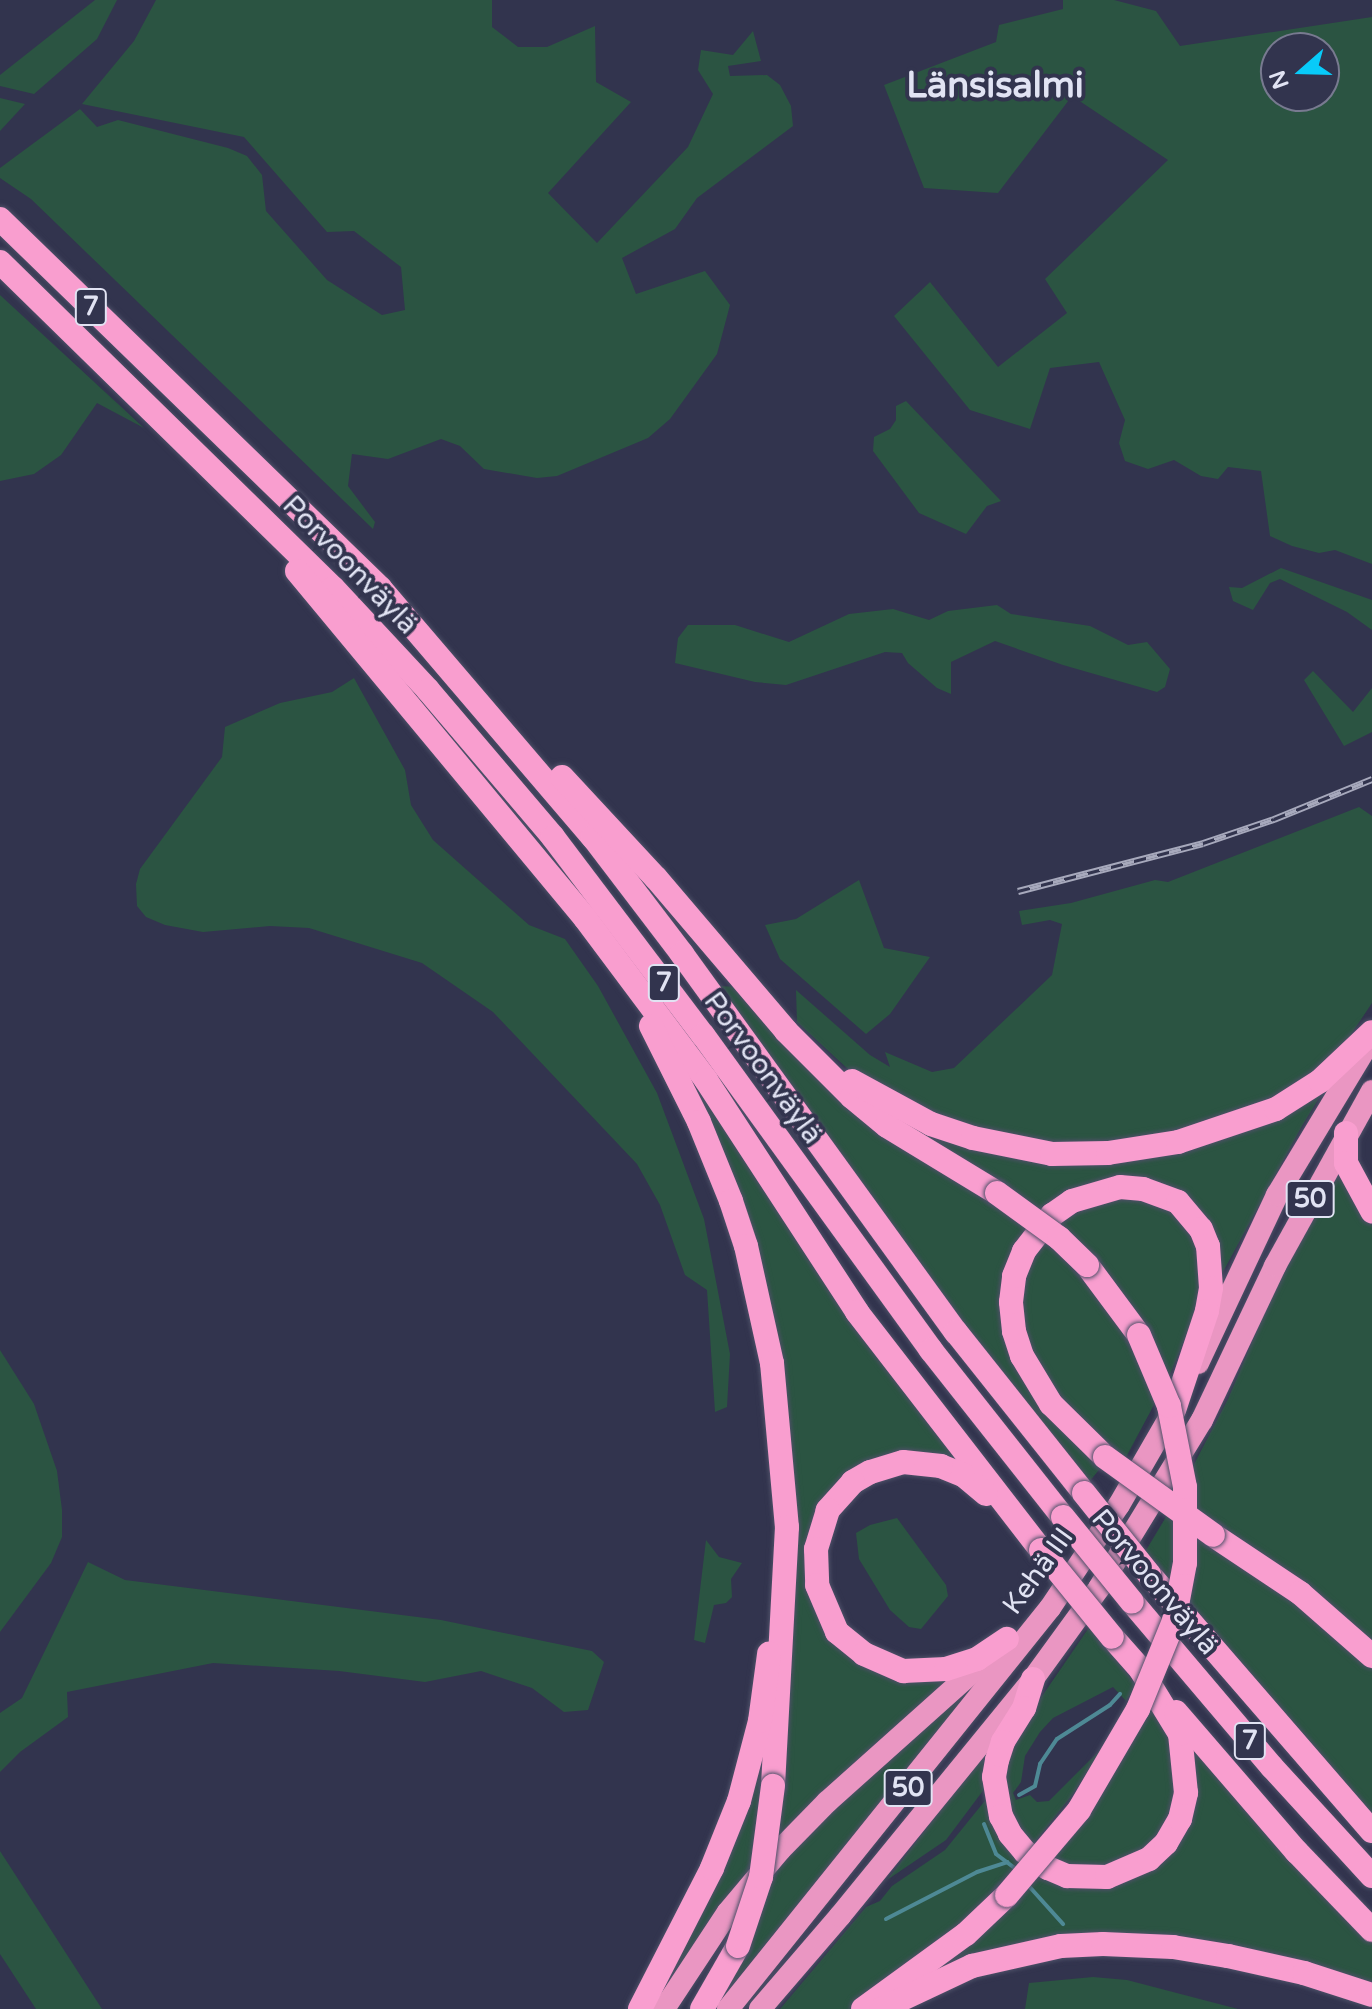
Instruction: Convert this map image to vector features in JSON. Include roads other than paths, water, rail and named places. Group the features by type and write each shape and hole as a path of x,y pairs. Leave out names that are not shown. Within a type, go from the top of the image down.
{"highway":[{"name":"Porvoonväylä","path":"0,219 380,588 593,837 682,954 956,1332 1149,1574 1372,1831"},
{"name":"Porvoonväylä","path":"0,262 333,588 428,690 553,837 640,949 931,1350 1132,1602 1272,1767 1372,1876"},
{"path":"226,482 585,918 706,1080 857,1312 1041,1550 1297,1852 1372,1930"},
{"path":"380,588 656,878 786,1031 852,1097 887,1126 997,1193 1059,1238 1087,1265 1139,1335 1169,1406 1185,1487 1185,1563 1174,1621 1138,1709 1079,1810 1007,1895 966,1934 863,2009"},
{"path":"585,918 679,1079 731,1201 746,1246 772,1363 784,1469 787,1571 773,1786 761,1877 738,1946 702,2009"},
{"path":"736,972 827,1063 857,1085 931,1124 999,1145 1052,1154 1108,1153 1178,1142 1276,1109 1320,1081 1372,1035"},
{"name":"Kehä III","path":"728,2009 993,1683 1083,1563 1174,1410 1277,1195 1372,1035"},
{"name":"Kehä III","path":"760,2009 1033,1679 1138,1529 1202,1420 1275,1266 1372,1091"},
{"path":"1346,1133 1346,1163 1372,1211"},
{"path":"1174,1410 1207,1311 1211,1288 1208,1246 1201,1229 1178,1202 1143,1189 1120,1187 1072,1201 1043,1224 1024,1251 1014,1276 1011,1302 1014,1331 1022,1356 1051,1404 1105,1457 1300,1593 1372,1656"},
{"path":"1007,1639 977,1659 932,1672 903,1671 864,1654 837,1632 821,1602 815,1568 820,1529 828,1510 853,1482 886,1466 921,1462 963,1475 995,1502 1041,1550"},
{"path":"640,2009 712,1868 751,1759 771,1633 784,1469"},
{"path":"664,2009 728,1912 780,1850 827,1802 974,1673 1045,1595 1083,1563"},
{"path":"1033,1679 1024,1708 1003,1742 997,1760 994,1777 1001,1816 1010,1834 1025,1852 1048,1868 1067,1876 1107,1877 1149,1859 1166,1843 1180,1819 1186,1793 1180,1734 1141,1670"},
{"path":"881,2009 972,1966 1049,1948 1103,1944 1173,1947 1228,1956 1304,1973 1372,1995"}],"waterway":[{"path":"1019,1795 1035,1786 1040,1764 1057,1739 1110,1705 1120,1694"},
{"path":"984,1824 996,1854 1017,1870"},
{"path":"886,1919 977,1872 1007,1862"},
{"path":"1027,1884 1063,1924"}],"railway":[{"path":"1018,891 1203,843 1274,819 1372,779"}],"district":[{"name":"Länsisalmi","path":"995,86"}]}
